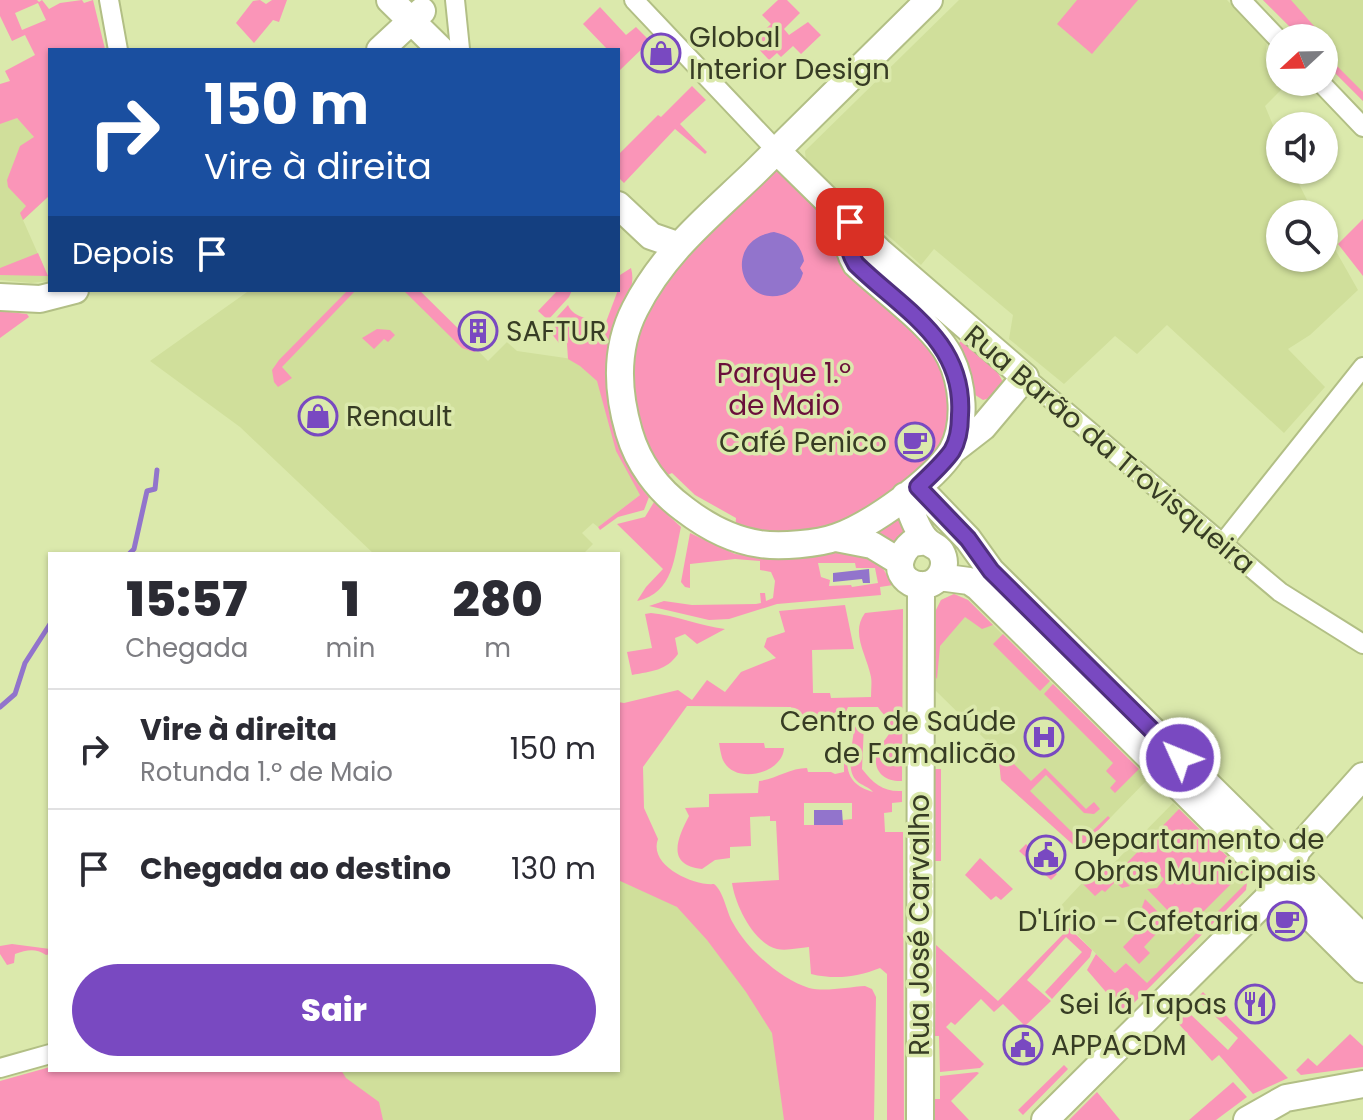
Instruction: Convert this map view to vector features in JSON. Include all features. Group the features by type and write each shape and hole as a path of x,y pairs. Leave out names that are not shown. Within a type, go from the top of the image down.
{"main road":[{"path":"390,0 415,11 452,48"},
{"path":"929,0 677,245 634,311 626,332 619,376 632,444 656,483 692,516 739,539 774,545 836,538 872,545 900,562 903,575 914,584 933,565 976,564 991,571"},
{"path":"382,48 415,11"},
{"name":"Rua Barão da Trovisqueira","path":"776,150 879,251 1025,377"},
{"path":"620,216 651,236 677,245"},
{"path":"620,216 654,278"},
{"path":"850,222 847,238 849,252 856,264 942,344 956,372 961,401 960,422 952,451"},
{"path":"0,297 40,299 67,292"},
{"path":"836,538 912,492 952,451 983,427 1025,377"},
{"path":"961,401 983,406 1000,405"},
{"path":"912,492 933,565 978,587 1065,660 1196,789 1291,867 1363,938"},
{"path":"912,492 968,539 1065,660"},
{"name":"Rua José Carvalho","path":"920,1120 933,565"},
{"path":"1045,1120 1266,900 1363,776"},
{"path":"1196,789 1291,867 1363,969"},
{"path":"1291,867 1363,802"},
{"path":"1247,1120 1286,1098 1363,1084"}],"street":[{"path":"109,0 118,48"},
{"path":"454,48 455,0"},
{"name":"Rua Barão da Trovisqueira","path":"634,0 776,150"},
{"path":"1241,0 1266,26"},
{"path":"1333,96 1363,127"},
{"path":"1222,544 1363,367"},
{"name":"Rua Barão da Trovisqueira","path":"1025,377 1280,592 1363,644"},
{"path":"0,1068 48,1055"}],"shaded area":[{"path":"959,0 1227,0 1266,41 1266,96 1275,96 1265,106 1268,112 1266,184 1299,184 1307,200 1266,200 1266,272 1338,272 1338,255 1358,290 1310,335 1288,349 1325,387 1284,433 1167,325 1137,354 1115,336 1064,384 1009,339 1013,315 934,249 921,265 806,162 805,151"},
{"path":"1263,0 1363,0 1363,101 1338,76 1338,24 1287,24"},
{"path":"0,101 28,129 48,155 48,197 23,220 48,281 0,280"},
{"path":"774,232 798,245 803,255 800,268 803,273 790,292 767,296 755,291 747,282 742,271 743,258 758,237"},
{"path":"247,292 421,292 488,361 507,342 517,351 607,364 609,405 620,450 644,492 598,527 593,523 582,533 593,544 585,552 372,552 240,427 150,361"},
{"path":"869,569 870,583 863,583 862,579 833,582 833,573"},
{"name":"Centro de Saúde de Famalicão","path":"954,594 968,600 1148,779 1079,850 1001,780 998,752 935,690 934,614 941,600"},
{"path":"1173,803 1243,872 1247,886 1150,987 1126,963 1115,973 1055,912 1096,868 1108,869"},
{"path":"814,810 842,810 843,825 814,825"},
{"path":"620,862 780,989 819,1120 355,1120 330,1072 620,1072"}],"green space":[{"path":"0,0 42,0 49,9 60,3 93,0 105,48 48,48 48,197 23,220 20,213 26,206 8,187 7,180 20,146 34,137 17,118 0,124 0,84 10,81 5,71 35,55 25,35 12,41 0,16","holes":["38,3 46,20 22,30 15,13"]},
{"path":"260,0 266,4 272,0 287,0 279,22 273,20 254,43 236,23 253,1"},
{"path":"778,0 787,0 800,13 784,29 789,35 808,22 821,35 801,54 793,46 781,57 777,53 769,60 755,45 756,38 771,24 762,15"},
{"path":"1077,0 1138,0 1092,54 1057,24"},
{"path":"1263,0 1291,0 1312,24 1287,24"},
{"path":"600,7 626,35 636,27 650,41 620,70 620,48 606,48 583,24"},
{"path":"1338,67 1363,92 1363,101 1338,76"},
{"path":"692,86 706,100 680,124 707,152 705,154 675,129 624,183 620,179 620,153 658,115 661,117"},
{"name":"Parque 1.º de Maio","path":"775,170 783,171 842,224 950,369 949,438 920,475 835,532 735,533 736,518 695,495 672,473 659,479 646,462 625,356 668,267"},
{"path":"1363,219 1363,276 1338,244"},
{"path":"38,253 48,276 0,275 0,268"},
{"path":"631,268 630,291 609,347 606,369 610,416 624,460 649,497 644,510 618,517 600,530 598,527 640,495 616,451 597,381 568,359 567,344 559,343 547,328 568,305 579,316 606,322 617,292 620,292 620,275"},
{"path":"346,292 354,292 282,367 292,378 278,387 272,370"},
{"path":"405,292 421,292 479,349 474,352 462,348"},
{"path":"556,292 571,292 548,320 538,311"},
{"path":"0,311 27,314 29,317 0,338"},
{"path":"377,329 390,330 395,335 388,342 384,339 374,349 362,338"},
{"path":"962,340 998,373 1003,382 994,396 983,400 969,391 955,347"},
{"path":"654,502 681,527 674,561 665,582 649,597 637,601 663,569 617,524 645,517"},
{"path":"896,508 913,532 891,550 869,526"},
{"path":"690,533 735,554 776,558 861,551 879,562 893,585 880,587 881,595 777,604 729,619 709,620 649,606 664,601 692,605 756,604 761,603 760,593 765,593 766,601 773,598 775,581 771,572 760,570 760,561 735,559 690,564 690,588 681,582","holes":["818,563 855,563 856,568 875,568 878,583 852,587 829,586 830,580 821,577"]},
{"path":"954,594 968,600 993,625 982,629 965,617 940,646 937,679 934,614 941,600"},
{"path":"845,605 854,649 812,650 813,693 830,693 831,698 871,697 871,677 859,636 861,621 865,613 903,609 902,781 883,776 877,766 877,754 891,729 878,707 848,707 845,714 792,716 791,707 687,706 643,767 644,808 658,839 660,857 666,865 684,877 714,884 733,923 765,962 787,978 809,988 865,986 872,989 876,997 874,1120 784,1120 772,1033 746,992 707,940 677,907 620,881 620,702 678,690 692,700 707,680 725,692 741,672 776,658 764,647 767,638 785,632 779,611"},
{"path":"645,614 725,629 697,644 685,634 675,638 678,654 669,664 632,675 627,652 652,648"},
{"path":"1003,634 1050,681 1040,691 993,644"},
{"path":"1053,684 1139,769 1115,793 1110,788 1116,781 1106,771 1113,763 1044,694"},
{"path":"858,723 864,725 862,769 879,786 902,791 902,802 892,803 892,812 884,813 885,832 903,832 904,1120 887,1120 887,974 880,968 846,977 811,974 809,947 781,950 768,945 753,931 741,912 732,883 779,880 776,821 770,821 770,816 750,817 751,846 730,847 730,858 715,860 702,869 683,862 678,850 678,842 689,816 685,808 709,807 709,794 758,793 759,781 801,768 807,768 808,772 835,774 844,772 844,763 847,762 854,782 873,792 857,781 851,771 854,729","holes":["804,803 852,803 852,819 843,820 842,825 804,825"]},
{"path":"719,743 764,743 765,748 784,748 776,764 758,773 748,774 730,769 723,760"},
{"path":"1000,750 1031,781 1045,768 1086,809 1094,802 1100,809 1094,814 1084,813 1046,775 1030,791 1074,834 1087,836 1108,816 1110,818 1079,850 1001,780"},
{"path":"935,769 941,769 941,861 935,861"},
{"path":"1179,809 1243,872 1191,924 1182,913 1176,919 1147,889 1157,888 1164,879 1152,867 1143,873 1142,884 1124,866"},
{"path":"1026,844 1057,874 1051,880 1019,851"},
{"path":"980,858 1013,889 1001,900 996,896 991,900 965,875"},
{"path":"1110,866 1130,886 1122,888 1115,882 1105,892 1102,890 1095,896 1082,883 1096,868 1108,869"},
{"path":"1247,882 1246,890 1124,1013 1087,970 1096,954 1115,973 1126,963 1147,983"},
{"path":"1145,899 1169,923 1159,932 1142,907"},
{"path":"1149,920 1156,934 1144,947 1150,953 1139,964 1123,947"},
{"path":"1069,928 1092,950 1090,957 1052,999 1045,992 1082,952 1066,937 1027,980 1051,1001 1025,1026 1003,1004 994,1012 981,999 955,1025 951,1022 946,1027 984,1064 980,1068 940,1072 939,1036 935,1036 936,945 998,1001"},
{"path":"12,944 48,949 48,954 23,951 15,954 14,963 7,965 0,954 0,946"},
{"path":"1203,992 1288,1078 1253,1094 1219,1055 1212,1061 1169,1013 1178,1006 1187,1011 1228,1050 1238,1038 1199,1001 1198,997"},
{"path":"1350,1034 1363,1046 1363,1067 1301,1075 1296,1070 1308,1058 1317,1066"},
{"path":"1064,1065 1068,1069 1023,1115 1018,1110"},
{"path":"48,1068 48,1072 342,1072 379,1102 383,1120 0,1120 0,1081"},
{"path":"977,1072 951,1101 969,1120 916,1120 916,1099 940,1099 940,1076"},
{"path":"1233,1082 1247,1097 1216,1120 1189,1120"},
{"path":"1097,1092 1120,1120 1069,1120"}],"waterway":[{"path":"131,552 147,491 155,489 157,470"},
{"path":"0,707 15,694 25,663 48,627"}],"place":[{"name":"Global Interior Design","path":"661,53"},
{"name":"SAFTUR","path":"478,331"},
{"name":"Renault","path":"318,416"},
{"name":"Café Penico","path":"915,442"},
{"name":"Centro de Saúde de Famalicão","path":"1044,737"},
{"name":"Departamento de Obras Municipais","path":"1046,855"},
{"name":"D'Lírio - Cafetaria","path":"1287,921"},
{"name":"Sei lá Tapas","path":"1255,1004"},
{"name":"APPACDM","path":"1023,1045"}],"route":[{"path":"850,222 847,238 849,252 856,264 935,336 956,372 961,401 957,437 952,451 918,487 968,539 991,571 1180,758"}]}
